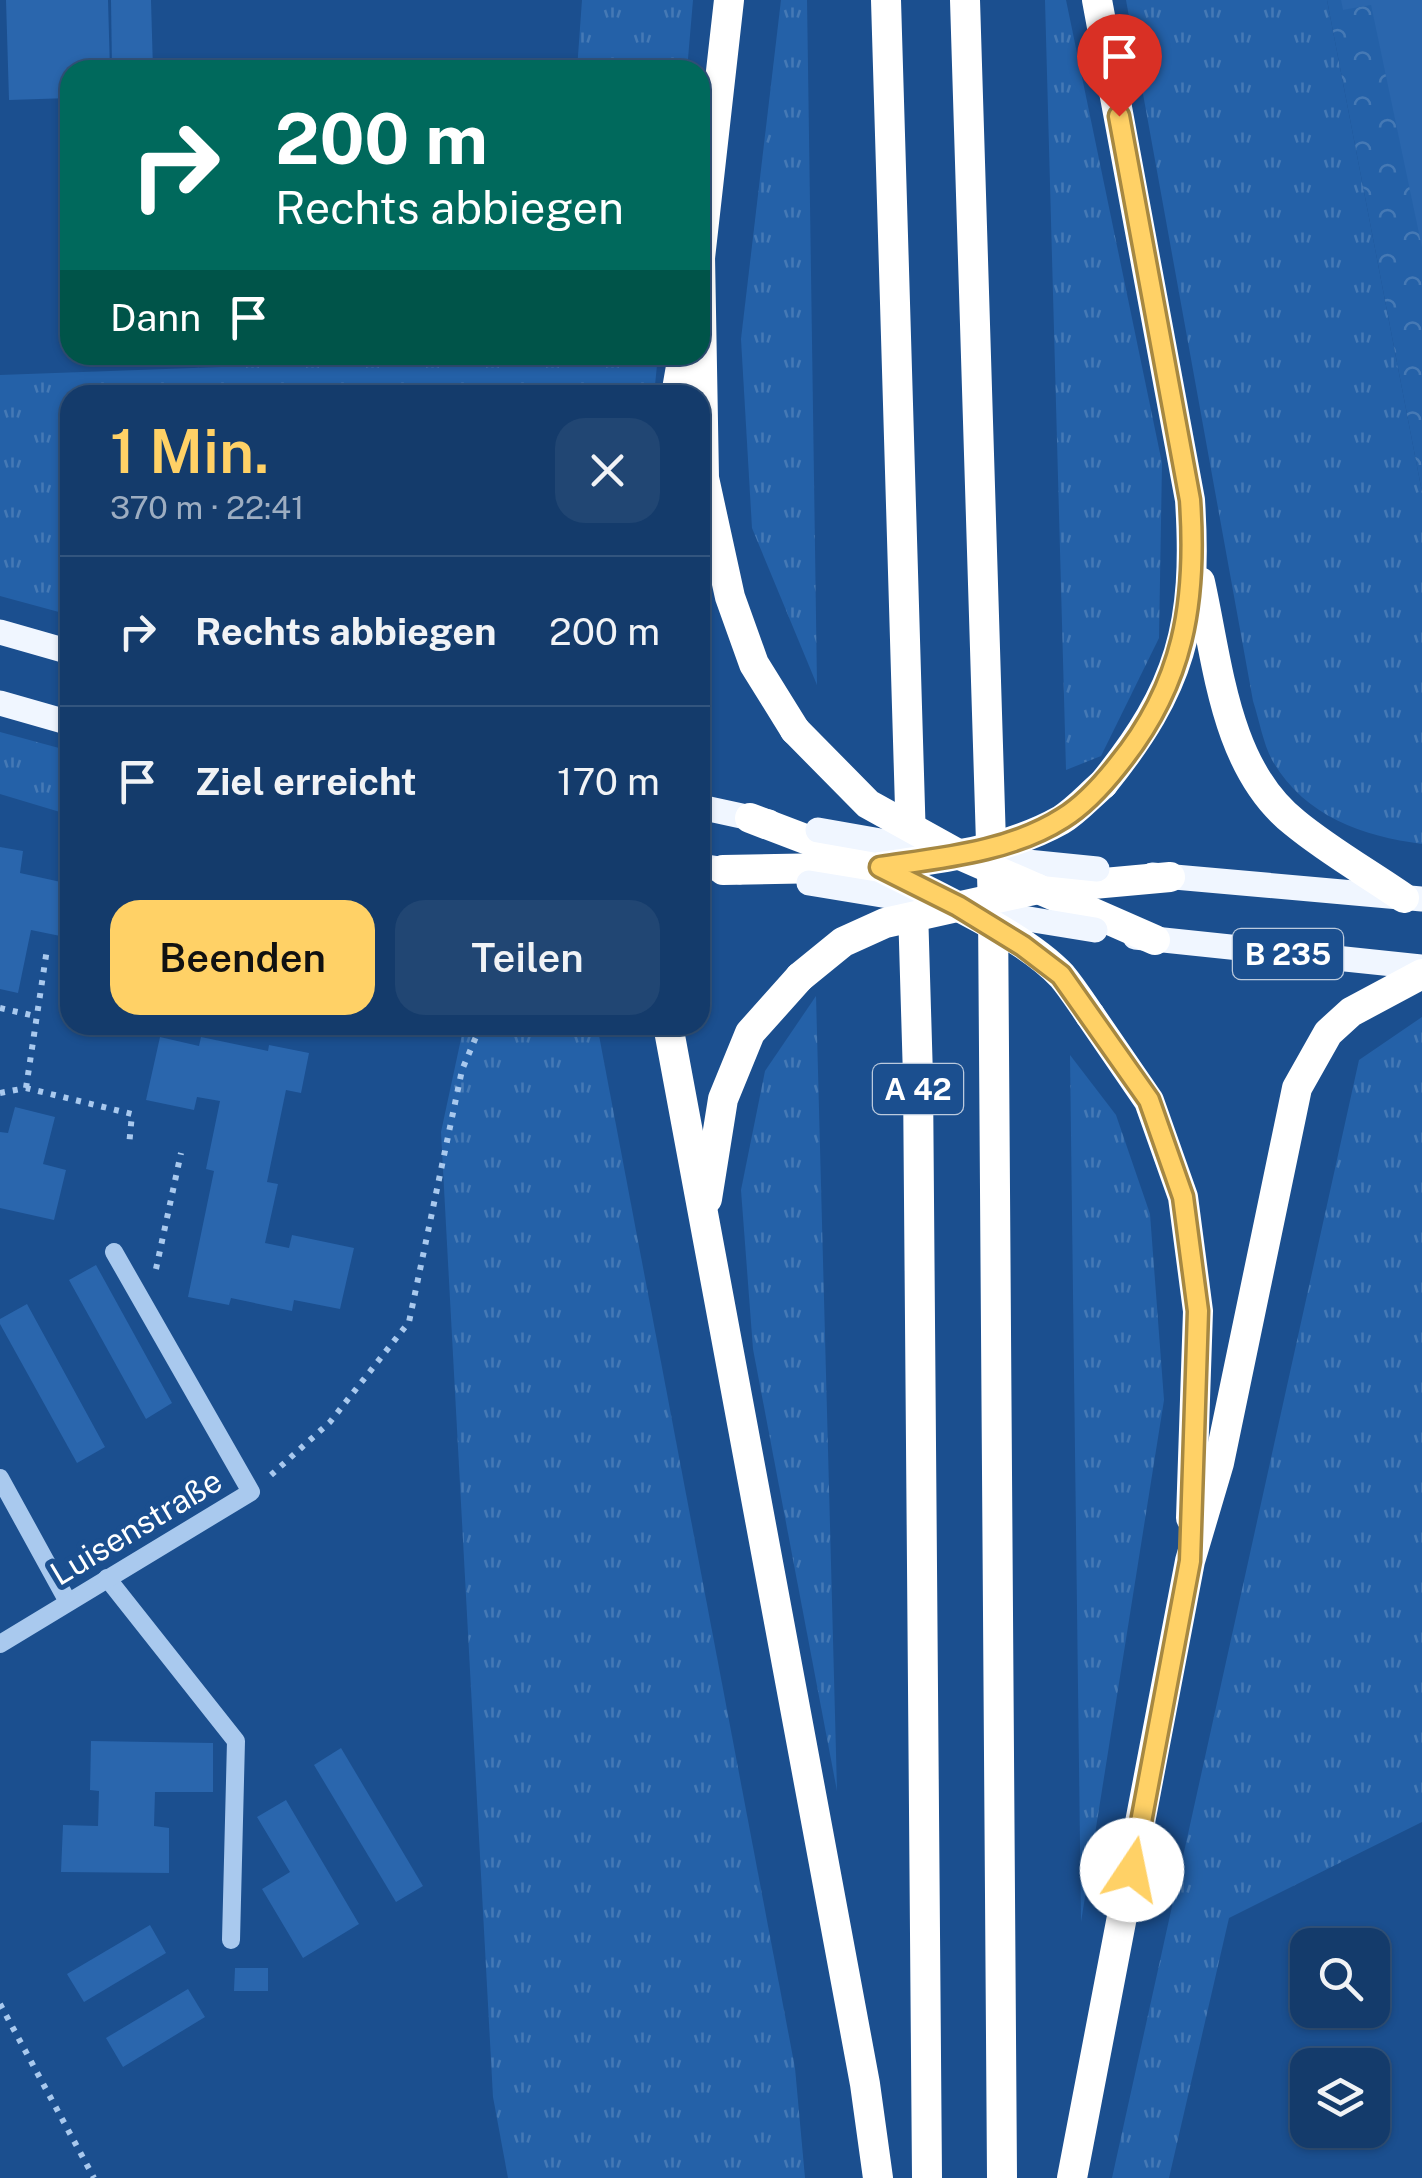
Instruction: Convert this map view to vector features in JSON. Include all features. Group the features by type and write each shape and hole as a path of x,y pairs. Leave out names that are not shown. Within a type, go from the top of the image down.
{"highway":[{"path":"710,168 729,0"},
{"name":"A 42","path":"886,0 918,1077 927,2178"},
{"name":"A 42","path":"965,0 993,908 1002,2178"},
{"path":"880,867 960,855 1025,837 1064,818 1102,784 1140,739 1172,677 1187,624 1193,552 1190,500 1098,0"},
{"path":"710,505 730,597 754,664 795,730 868,804 1095,922 1155,940"},
{"path":"1193,552 1235,736 1258,783 1292,822 1413,899"},
{"path":"750,818 813,856"},
{"path":"712,868 813,856 880,867 958,906 1023,946 1061,975 1090,1014 1149,1100 1183,1197 1198,1311 1190,1561"},
{"path":"703,1222 723,1099 750,1033 800,977 843,942 885,923 1098,876 1170,878"},
{"path":"1072,2178 1190,1561 1219,1463 1297,1088 1328,1033 1351,1012 1422,971"},
{"path":"670,1035 865,2084 878,2178"}],"main road":[{"path":"0,632 60,649"},
{"path":"0,703 60,720"},
{"path":"710,810 750,818"},
{"path":"813,856 960,855 1098,876"},
{"path":"813,856 958,906 1095,922"},
{"name":"B 235","path":"1170,878 1413,899"},
{"name":"B 235","path":"1155,940 1422,971"}],"street":[{"path":"114,1252 251,1492"},
{"path":"0,1478 68,1602"},
{"name":"Luisenstraße","path":"0,1644 251,1492"},
{"path":"108,1578 236,1741 230,1940"}],"path":[{"path":"26,1088 47,949"},
{"path":"0,1008 35,1016"},
{"path":"251,1492 330,1422 409,1322 462,1070 477,1035"},
{"path":"0,1093 26,1088 132,1114 129,1146"},
{"path":"147,1310 181,1153"},
{"path":"0,2004 94,2178"}],"green space":[{"path":"582,0 693,0 688,60 578,60"},
{"path":"781,0 807,0 817,685 752,528 741,339"},
{"path":"1045,0 1066,0 1162,463 1159,638 1101,756 1066,770"},
{"path":"1126,0 1327,0 1422,492 1422,844 1357,829 1318,809 1285,779 1266,746 1253,701"},
{"path":"1327,0 1422,0 1422,492"},
{"path":"278,365 657,365 655,385 60,385 60,612 0,596 0,375"},
{"path":"0,732 60,748 60,812 0,794"},
{"path":"816,996 837,1791 753,1349 741,1190 765,1071"},
{"path":"1422,1017 1422,1822 1229,1918 1169,2178 1112,2178 1359,1060"},
{"path":"462,1035 599,1035 795,2068 805,2178 508,2178 493,2097 441,1132"},
{"path":"1070,1055 1116,1115 1150,1214 1164,1400 1081,1922"}],"building":[{"path":"6,0 108,0 110,60 60,60 60,98 9,100"},
{"path":"111,0 151,0 153,60 112,60"},
{"path":"1341,0 1422,0 1422,248 1371,5 1343,10"},
{"path":"0,847 23,851 20,873 60,882 60,936 31,930 18,993 0,989"},
{"path":"160,1037 199,1046 201,1037 268,1051 269,1045 309,1053 301,1093 286,1090 267,1182 278,1184 265,1243 289,1248 292,1235 354,1248 340,1309 294,1300 292,1311 231,1298 229,1305 188,1297 214,1171 206,1169 220,1101 197,1097 194,1110 146,1100"},
{"path":"15,1107 55,1117 43,1164 66,1170 54,1220 0,1208 0,1132 8,1133"},
{"path":"96,1265 172,1403 146,1419 69,1280"},
{"path":"27,1304 105,1447 77,1463 0,1324 0,1319"},
{"path":"91,1741 213,1743 213,1792 155,1792 154,1826 169,1828 169,1873 61,1872 63,1825 98,1826 99,1791 90,1790"},
{"path":"341,1748 423,1886 396,1902 314,1765"},
{"path":"286,1800 359,1924 303,1958 262,1889 290,1872 257,1817"},
{"path":"150,1925 166,1953 84,2002 67,1974"},
{"path":"235,1968 268,1968 268,1991 234,1991"},
{"path":"188,1989 205,2017 123,2067 106,2038"}],"route":[{"path":"1119,116 1190,500 1193,552 1187,624 1172,677 1140,739 1102,784 1064,818 1025,837 960,855 880,867 958,906 1061,975 1149,1100 1183,1197 1198,1311 1190,1561 1132,1870"}]}
